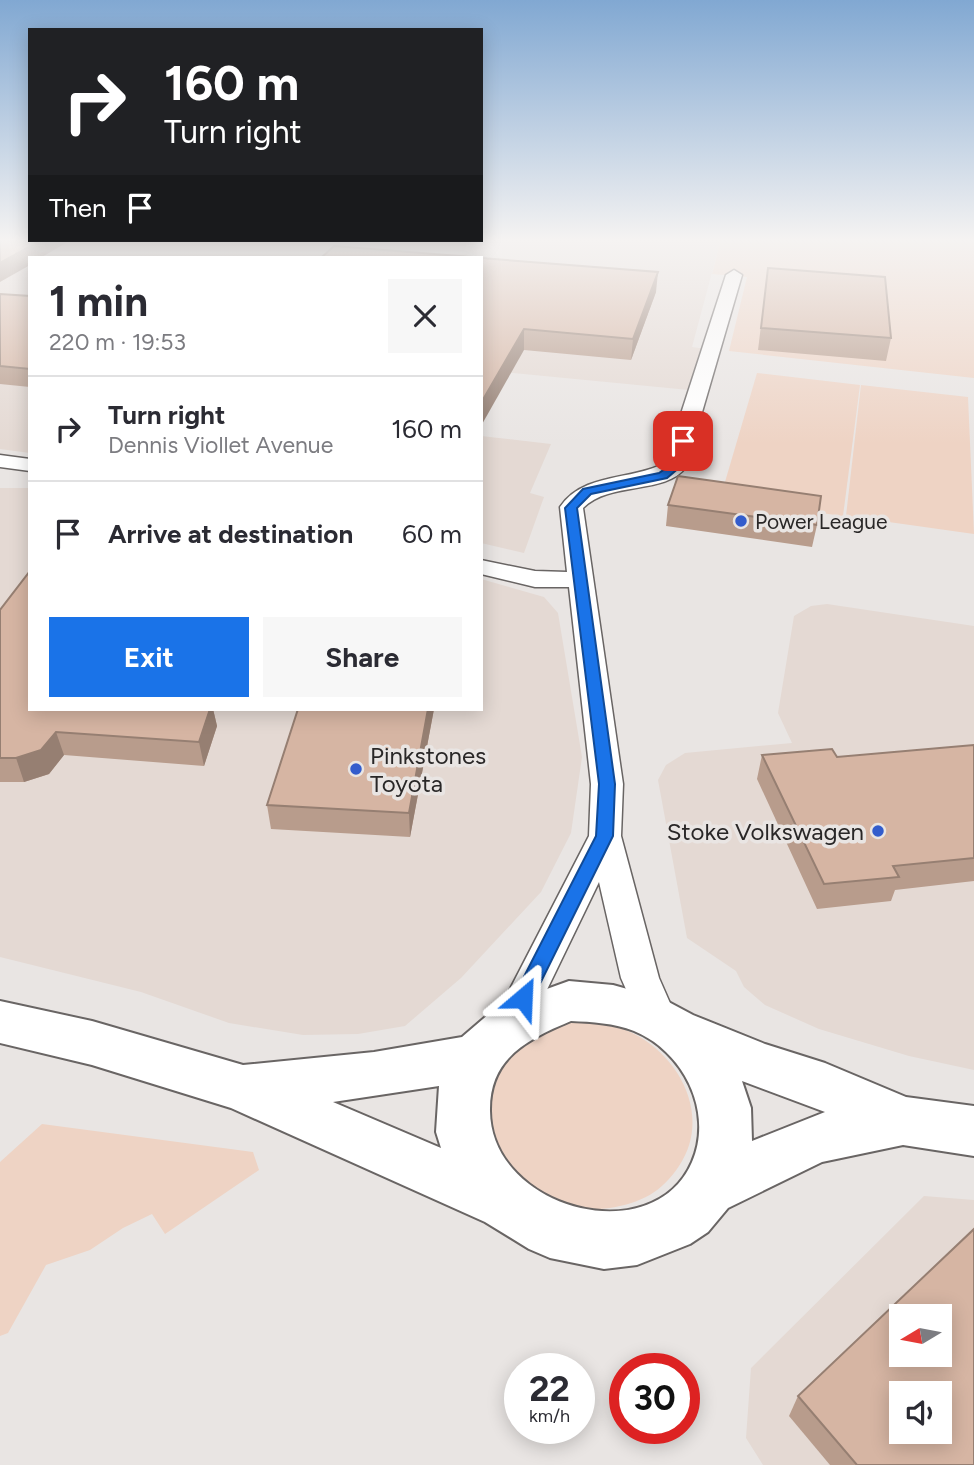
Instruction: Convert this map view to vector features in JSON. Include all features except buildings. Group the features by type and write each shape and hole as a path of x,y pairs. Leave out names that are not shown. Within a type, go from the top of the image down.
{"main road":[{"path":"242,1088 374,1075 494,1039 540,1008 569,1001 621,1005 757,1064 807,1079 904,1121 974,1131"},
{"path":"0,1022 92,1043 242,1088 501,1201 528,1220 578,1239 616,1240 642,1236 686,1214 710,1188 721,1167 728,1132 723,1097 703,1058 665,1023"},
{"path":"494,1039 462,1090 462,1134 477,1171 501,1201"},
{"path":"710,1188 814,1139 904,1121"}],"street":[{"path":"665,1023 640,978 605,836 607,784 571,508 587,492 647,480 675,467 724,307"},
{"path":"0,461 28,465"},
{"path":"483,567 535,579 579,580"},
{"path":"494,1039 605,836"}],"shaded area":[{"path":"0,307 28,307 28,453 0,449"},
{"path":"483,307 703,307 692,347 706,349 689,390 483,370"},
{"path":"740,307 974,307 974,378 729,351"},
{"path":"757,373 860,385 843,516 720,499"},
{"path":"861,385 968,397 974,534 846,516"},
{"path":"483,436 551,444 530,493 544,497 524,553 483,543"},
{"path":"0,488 28,488 28,711 483,711 483,580 544,597 558,613 582,757 571,833 541,892 461,978 405,1026 358,1034 303,1035 229,1023 141,992 0,957"},
{"path":"827,604 974,626 974,1070 909,1056 819,1029 765,1005 744,987 736,971 687,938 658,780 666,765 685,753 792,743 778,713 794,616 811,606"},
{"path":"566,1022 594,1023 630,1032 654,1047 679,1076 692,1112 688,1148 672,1175 650,1195 610,1208 584,1209 563,1206 508,1172 491,1149 485,1130 484,1110 486,1090 493,1072 504,1055 518,1041 535,1031"},
{"path":"42,1124 253,1152 259,1170 165,1234 152,1214 123,1228 90,1250 46,1265 8,1333 0,1336 0,1162"},
{"path":"924,1196 974,1200 974,1465 763,1465 746,1438 751,1368"}],"place":[{"name":"Power League","path":"741,521"},
{"name":"Pinkstones Toyota","path":"356,769"},
{"name":"Stoke Volkswagen","path":"878,831"}],"route":[{"path":"523,998 605,836 607,784 571,508 577,499 587,492 663,475 675,467 683,441"}]}
